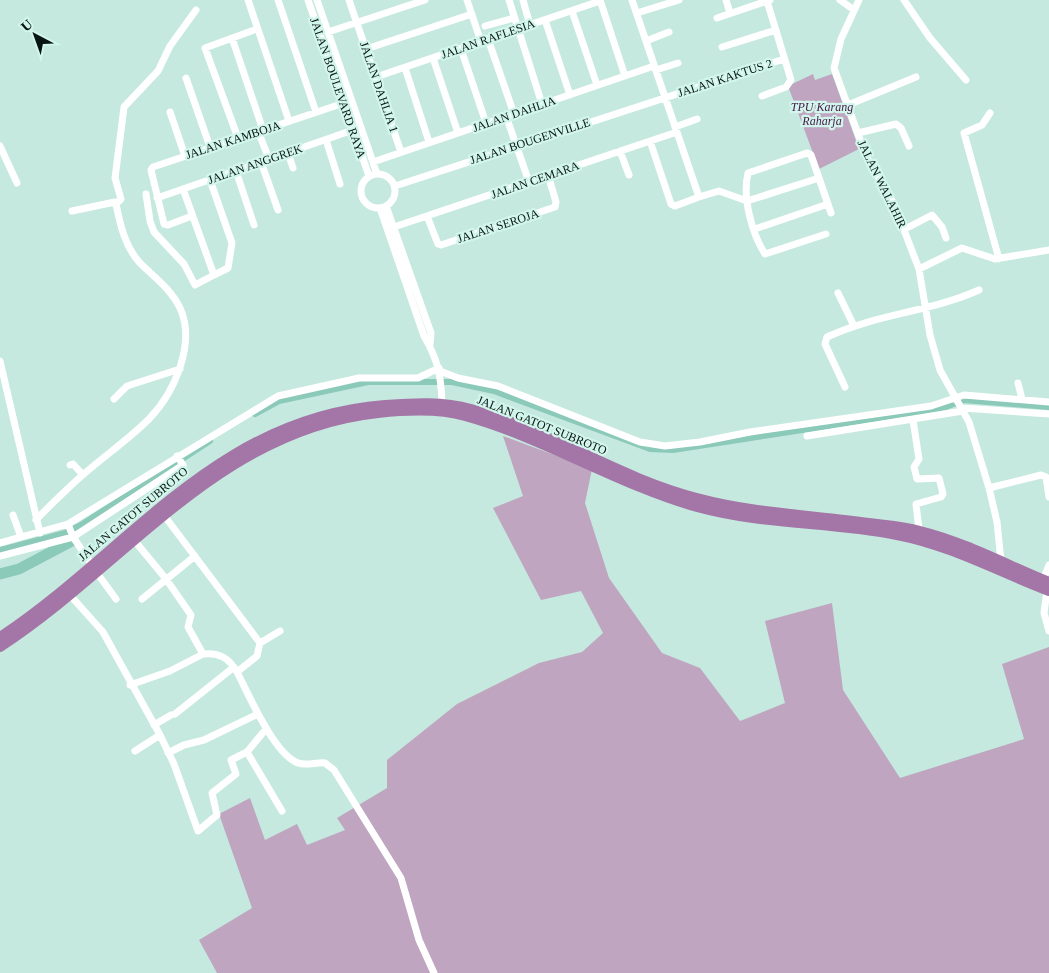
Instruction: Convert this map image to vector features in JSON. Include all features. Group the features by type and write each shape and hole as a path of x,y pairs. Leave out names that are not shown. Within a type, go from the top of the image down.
{"highway":[{"name":"JALAN GATOT SUBROTO","path":"0,647 28,629 70,596 94,569 160,505 194,479 255,442 301,422 359,407 442,403 485,413 651,484 693,497 742,508 869,526"},
{"name":"JALAN GATOT SUBROTO","path":"0,637 32,616 134,540 195,489 238,462 306,430 360,415 430,412 461,415 534,441 613,477 696,506 741,516 869,526"},
{"path":"869,526 919,530 1001,561 1047,586"},
{"path":"869,526 927,542 1047,586"}],"street":[{"path":"248,0 290,121"},
{"path":"278,0 316,112"},
{"name":"JALAN BOULEVARD RAYA","path":"308,0 369,176"},
{"name":"JALAN BOULEVARD RAYA","path":"317,0 377,174"},
{"name":"JALAN DAHLIA 1","path":"349,0 401,152"},
{"path":"328,32 425,0"},
{"path":"467,0 514,114"},
{"path":"509,0 542,104"},
{"path":"523,0 530,25"},
{"path":"600,0 626,76"},
{"name":"JALAN RAFLESIA","path":"376,77 600,0"},
{"path":"632,0 699,197"},
{"path":"637,13 678,0"},
{"path":"726,0 730,13"},
{"path":"840,0 854,10"},
{"name":"JALAN WALAHIR","path":"859,0 834,61 836,74 872,170 894,204 919,269 930,335 940,370 974,435 989,488 997,522 1001,561"},
{"path":"904,0 930,38 966,80"},
{"path":"717,18 756,2 768,1 791,80 786,87 762,96"},
{"path":"72,211 121,199 116,178 124,107 158,71 170,46 196,10"},
{"path":"572,10 597,85"},
{"path":"366,49 472,14"},
{"path":"485,26 514,18"},
{"path":"545,20 570,95"},
{"path":"238,138 205,48 257,29"},
{"path":"722,47 776,30"},
{"path":"646,41 670,32"},
{"path":"232,38 261,131 265,161 278,210"},
{"path":"462,52 486,123"},
{"name":"JALAN KAKTUS 2","path":"666,97 784,58"},
{"path":"434,61 458,133"},
{"name":"JALAN DAHLIA","path":"373,162 597,85 678,63"},
{"path":"406,71 429,142"},
{"path":"848,105 916,77"},
{"path":"186,78 210,147"},
{"name":"JALAN BOUGENVILLE","path":"395,186 666,97"},
{"name":"JALAN KAMBOJA","path":"157,198 152,169 210,147 344,103"},
{"path":"170,112 184,156"},
{"path":"990,113 982,125 964,133 1000,259"},
{"path":"506,116 529,182"},
{"name":"JALAN CEMARA","path":"394,227 650,141 697,119"},
{"path":"858,133 896,124 901,128 908,146"},
{"name":"JALAN ANGGREK","path":"157,198 353,130"},
{"path":"326,140 340,184"},
{"path":"650,141 671,204 675,206 719,191 747,200 819,178"},
{"path":"0,146 17,183"},
{"path":"620,151 629,174"},
{"path":"288,153 293,168"},
{"path":"826,234 767,254 764,253 754,229 747,200 747,177 749,172 807,153 811,155 830,213"},
{"path":"236,171 254,225"},
{"path":"385,175 395,186 392,201 383,207 372,208 361,197 363,182 369,176 385,175"},
{"name":"JALAN SEROJA","path":"427,216 438,244 442,245 545,211 556,206 548,175"},
{"path":"146,194 150,221 154,232 184,264 195,285 228,268 232,246 210,180"},
{"path":"184,189 214,275"},
{"path":"157,198 165,225 192,216"},
{"path":"36,520 83,475 151,418 180,369 186,344 186,329 180,308 168,290 139,262 129,248 115,202"},
{"path":"754,229 828,204"},
{"path":"383,207 394,227 431,333 430,345"},
{"path":"383,207 424,336 430,345 440,372 442,403"},
{"path":"905,229 932,215 942,227 946,238"},
{"path":"919,269 962,248 987,258 1000,259 1049,250"},
{"path":"845,387 824,340 854,326 948,303 979,290"},
{"path":"838,293 854,326"},
{"path":"0,361 40,533"},
{"path":"114,400 124,389 132,384 180,369"},
{"path":"0,543 40,533 71,531 178,457 278,396 359,378 418,378 440,372 458,378 498,386 640,442 660,446 692,443 750,432 901,416 912,420 964,395 1049,402"},
{"path":"1018,383 1022,399"},
{"path":"807,436 932,411 962,409 1049,414"},
{"path":"912,420 919,460 914,467 917,479 939,478 943,494 941,497 916,504 919,530"},
{"path":"0,556 71,531 184,464 178,457"},
{"path":"70,465 73,464 83,475"},
{"path":"989,488 1041,474 1046,477 1049,497"},
{"path":"163,514 260,643"},
{"path":"13,515 21,538"},
{"path":"71,531 94,569 116,599"},
{"path":"134,540 166,579 191,615 187,625 203,654"},
{"path":"142,599 195,556"},
{"path":"1049,565 1044,613 1049,630"},
{"path":"70,596 103,632 130,685 160,735 198,831 217,815 212,793 236,774 231,760 247,752 266,729"},
{"path":"154,725 173,715 257,656 260,643 280,631"},
{"path":"130,685 170,671 203,654 219,654 236,669 266,729 296,762 305,764 325,762 334,770 401,878 419,940 434,973"},
{"path":"168,752 184,745 204,740 258,714"},
{"path":"135,751 160,735"},
{"path":"247,752 282,811"}],"green space":[{"name":"TPU Karang Raharja","path":"813,74 815,80 832,74 859,149 819,169 788,86"},
{"path":"503,436 592,469 585,503 609,578 662,653 700,668 740,721 785,703 765,621 832,603 843,690 900,778 1024,739 1002,664 1049,647 1049,973 217,973 199,940 252,908 219,814 250,798 265,840 297,824 307,845 345,830 337,818 387,788 387,760 457,704 539,663 582,652 603,633 581,591 541,600 493,508 523,496"}],"waterway":[{"path":"255,414 279,401 368,382 452,382 494,391 650,449 673,450 919,412 946,407 964,400 1049,407"},
{"path":"0,550 65,533 81,525 210,441"},
{"path":"0,574 19,569 72,541"}]}
